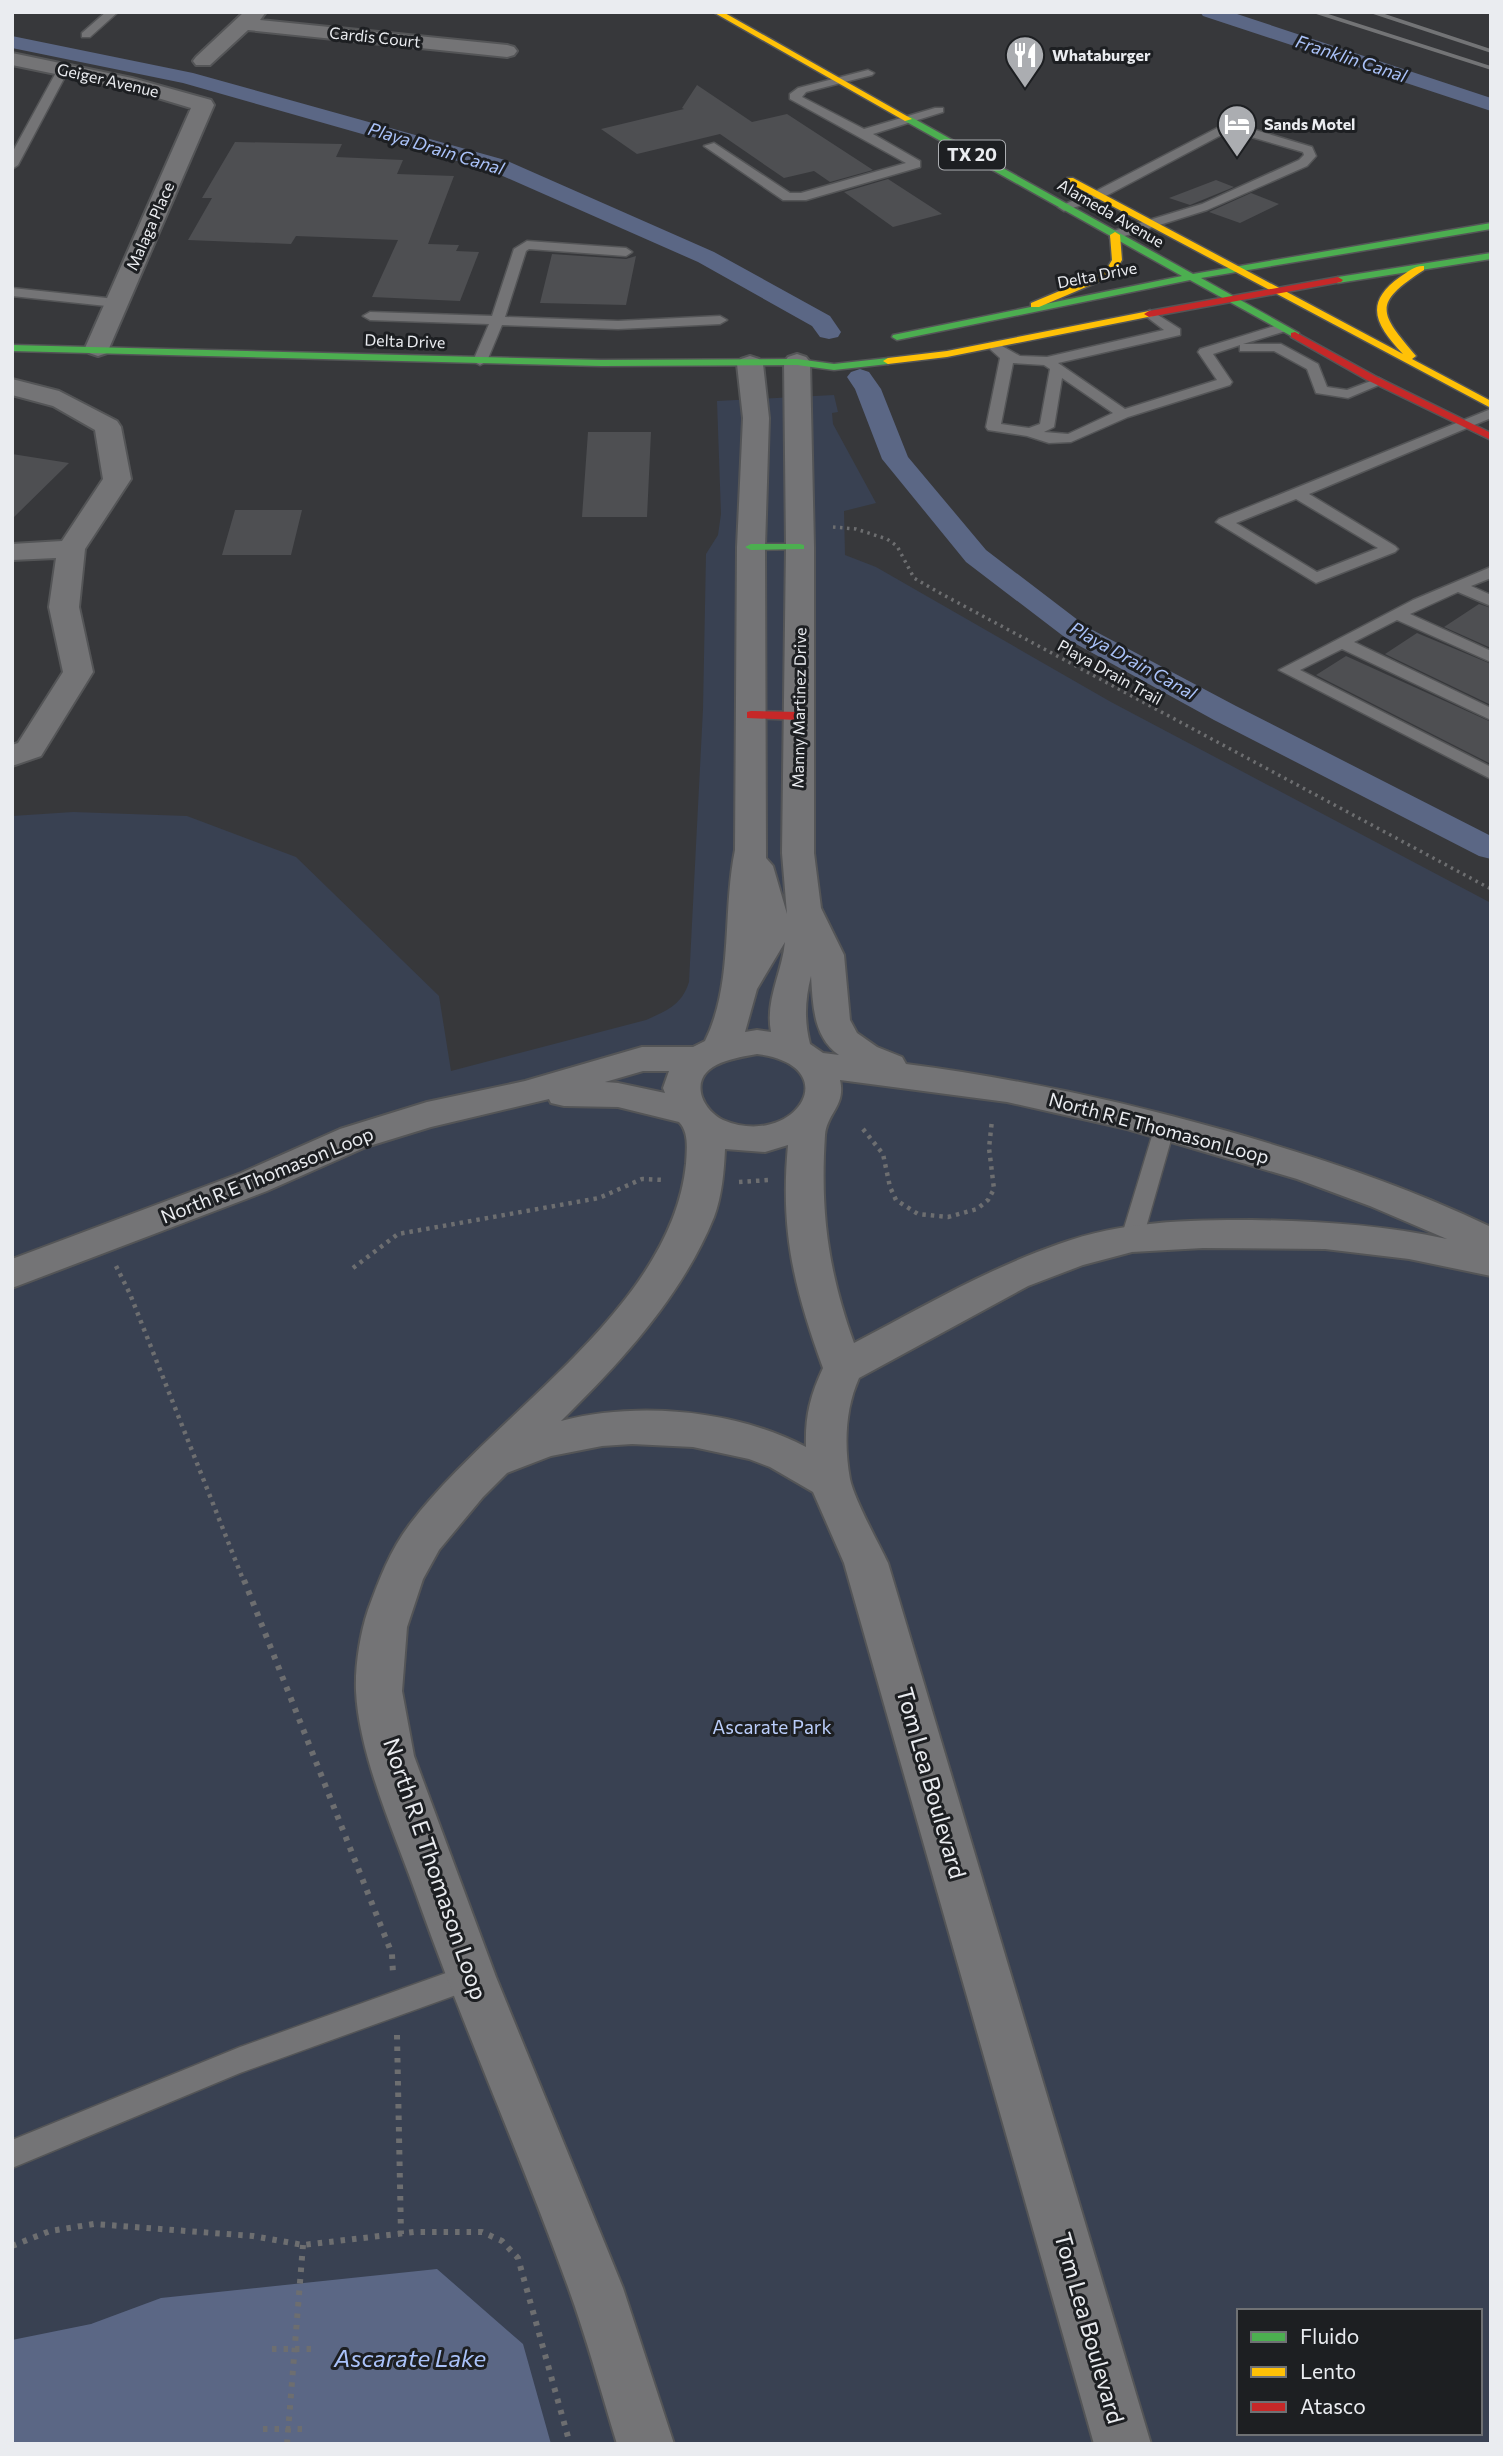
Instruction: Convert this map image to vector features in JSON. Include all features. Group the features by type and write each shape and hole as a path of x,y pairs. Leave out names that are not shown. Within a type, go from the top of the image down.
{"main road":[{"name":"Alameda Avenue","path":"717,12 1227,299 1379,382 1491,437"},
{"path":"845,60 874,76"},
{"path":"915,98 945,114"},
{"name":"Alameda Avenue","path":"1061,176 1491,405"},
{"name":"Delta Drive","path":"876,341 1035,305 1187,276 1491,226"},
{"path":"1035,305 1109,274 1117,260 1115,235"},
{"name":"Delta Drive","path":"12,348 98,348 567,365 797,362 834,367 987,346 1273,290 1491,256"},
{"path":"1421,268 1400,279 1385,292 1377,311 1380,322 1396,342 1428,372"},
{"path":"958,323 987,346"},
{"name":"Delta Drive","path":"797,362 830,351"},
{"path":"751,547 800,536"},
{"path":"751,715 799,716"}],"street":[{"name":"Cardis Court","path":"250,18 507,51"},
{"path":"203,61 250,18"},
{"name":"Geiger Avenue","path":"12,59 173,94 203,105"},
{"name":"Malaga Place","path":"98,348 203,105"},
{"name":"Manny Martinez Drive","path":"797,362 800,536 798,853 804,908 801,951 789,993 787,1022 803,1057"},
{"path":"642,1059 712,1021 762,958 771,936 773,922 751,850 751,547 756,418 750,364"},
{"path":"12,387 27,388 76,405 108,427 117,479 71,549 64,607 78,672 30,749 12,757"},
{"path":"12,551 71,549"},
{"path":"804,908 827,955 832,1020 843,1041 864,1056 945,1081"},
{"path":"709,1053 757,1042 803,1057 822,1078 825,1094 820,1109 808,1122 790,1133 768,1139 745,1139 722,1135 695,1119 681,1098 681,1084 687,1071 709,1053 732,1027 740,986"},
{"name":"North R E Thomason Loop","path":"12,1274 254,1182 353,1138 427,1115 527,1093 642,1059 709,1053"},
{"name":"North R E Thomason Loop","path":"803,1057 1035,1096 1165,1126 1252,1151 1432,1213 1491,1244"},
{"name":"North R E Thomason Loop","path":"527,1093 618,1096 695,1119 706,1150 703,1182 695,1216 669,1265 627,1325 583,1374 468,1485 424,1538 402,1575 385,1628 379,1691 391,1756 471,1977 596,2288 646,2444"},
{"path":"808,1122 803,1180 805,1236 810,1262 843,1368 1014,1276 1074,1253 1132,1238 1203,1234 1325,1235 1409,1245 1491,1262"},
{"name":"Tom Lea Boulevard","path":"843,1368 830,1396 826,1419 829,1481 845,1511 874,1590 1123,2444"},
{"path":"493,1462 548,1440 606,1429 668,1429 727,1437 779,1453 829,1481"}],"lane":[{"path":"86,35 113,12"},
{"path":"12,165 63,69"},
{"path":"710,146 787,197 802,197 916,164 796,99 796,94 802,90 838,80 874,76"},
{"path":"863,133 908,119 945,114"},
{"path":"1065,207 1098,195 1223,129 1242,130 1308,150 1310,156 1303,163 1205,206 1115,235"},
{"path":"480,361 497,321 520,249 527,245 626,252"},
{"path":"12,292 116,303"},
{"path":"1006,358 993,427 1029,432 1049,439 1071,438 1123,414 1230,383 1190,342 1150,314"},
{"path":"370,316 618,325 720,320"},
{"path":"1244,349 1281,328"},
{"path":"1065,331 1093,350"},
{"path":"987,346 1006,358 1052,364 1093,350 1190,342 1244,349 1276,347 1312,367 1321,390"},
{"path":"1052,364 1123,414"},
{"path":"1029,432 1047,427 1052,364"},
{"path":"1303,388 1348,394 1379,382"},
{"path":"1297,494 1390,549 1316,578 1224,522 1491,412"},
{"path":"1491,572 1397,614 1287,670 1491,774"},
{"path":"1457,586 1491,601"},
{"path":"1397,614 1491,657"},
{"path":"1341,642 1491,715"},
{"path":"1132,1238 1165,1126"},
{"path":"12,2154 192,2077 471,1977"}],"path":[{"name":"Playa Drain Trail","path":"800,536 856,529 887,539 897,546 914,578 938,592 1491,889"},
{"path":"863,1129 883,1151 888,1185 897,1202 922,1214 958,1216 973,1212 984,1204 994,1191 995,1176 989,1149 994,1111"},
{"path":"353,1268 398,1234 599,1198 642,1179 671,1181"},
{"path":"738,1182 775,1180"},
{"path":"102,1240 130,1294 392,1954 396,2002 401,2234"},
{"path":"12,2246 50,2231 94,2224 253,2236 303,2245 401,2234 482,2232 502,2241 518,2258 570,2444"},
{"path":"287,2444 303,2245"},
{"path":"272,2349 314,2349"},
{"path":"263,2429 309,2429"}],"green space":[{"name":"Ascarate Park","path":"834,395 838,412 832,413 833,424 876,503 844,511 845,555 876,567 1111,702 1491,903 1491,2444 12,2444 12,816 73,812 187,816 296,857 439,996 451,1071 646,1020 678,1002 689,982 703,709 706,554 718,535 721,514 717,401"}],"water":[{"name":"Ascarate Lake","path":"437,2269 523,2344 551,2444 12,2444 12,2340 91,2324 161,2298"}],"building":[{"path":"697,85 752,122 787,114 873,170 830,182 814,171 784,178 720,134 637,154 601,129 684,109 682,108"},
{"path":"235,142 342,144 336,157 403,160 397,174 454,176 428,244 459,245 456,251 479,252 460,301 372,297 398,240 296,236 291,244 188,240 212,198 202,198"},
{"path":"888,179 942,214 893,227 844,192"},
{"path":"1216,180 1234,187 1190,205 1169,198"},
{"path":"1251,193 1279,204 1240,223 1209,212"},
{"path":"552,254 626,259 636,256 626,305 540,303"},
{"path":"588,432 651,432 647,517 582,517"},
{"path":"12,454 69,463 12,519"},
{"path":"235,510 302,510 291,555 222,555"},
{"path":"1479,604 1491,608 1491,648 1444,627"},
{"path":"1417,633 1491,664 1491,705 1385,654"},
{"path":"1346,656 1491,722 1491,764 1316,675"}],"waterway":[{"name":"Franklin Canal","path":"1210,12 1491,105"},
{"name":"Playa Drain Canal","path":"12,42 186,77 497,165 706,257 821,321 829,332"},
{"name":"Playa Drain Canal","path":"860,377 868,389 895,459 976,556 1077,633 1225,713 1491,849"}],"railway":[{"path":"1316,12 1491,68"},
{"path":"1373,12 1491,51"}],"traffic: fast":[{"path":"908,119 1295,335"},
{"path":"897,337 1119,290 1491,226"},
{"path":"1338,280 1491,256"},
{"path":"12,348 601,363 797,362 834,367 888,361"},
{"path":"751,547 800,547"}],"traffic: slow":[{"path":"717,12 908,119"},
{"path":"1070,180 1491,405"},
{"path":"1035,305 1109,274 1117,260 1115,235"},
{"path":"1411,356 1388,329 1382,318 1381,308 1384,298 1392,289 1421,268"},
{"path":"888,361 947,354 1149,314"}],"traffic: jam":[{"path":"1149,314 1338,280"},
{"path":"1295,335 1371,378 1491,437"},
{"path":"751,715 799,716"}],"place":[{"name":"Whataburger","path":"1025,89"},
{"name":"Sands Motel","path":"1237,158"}]}
